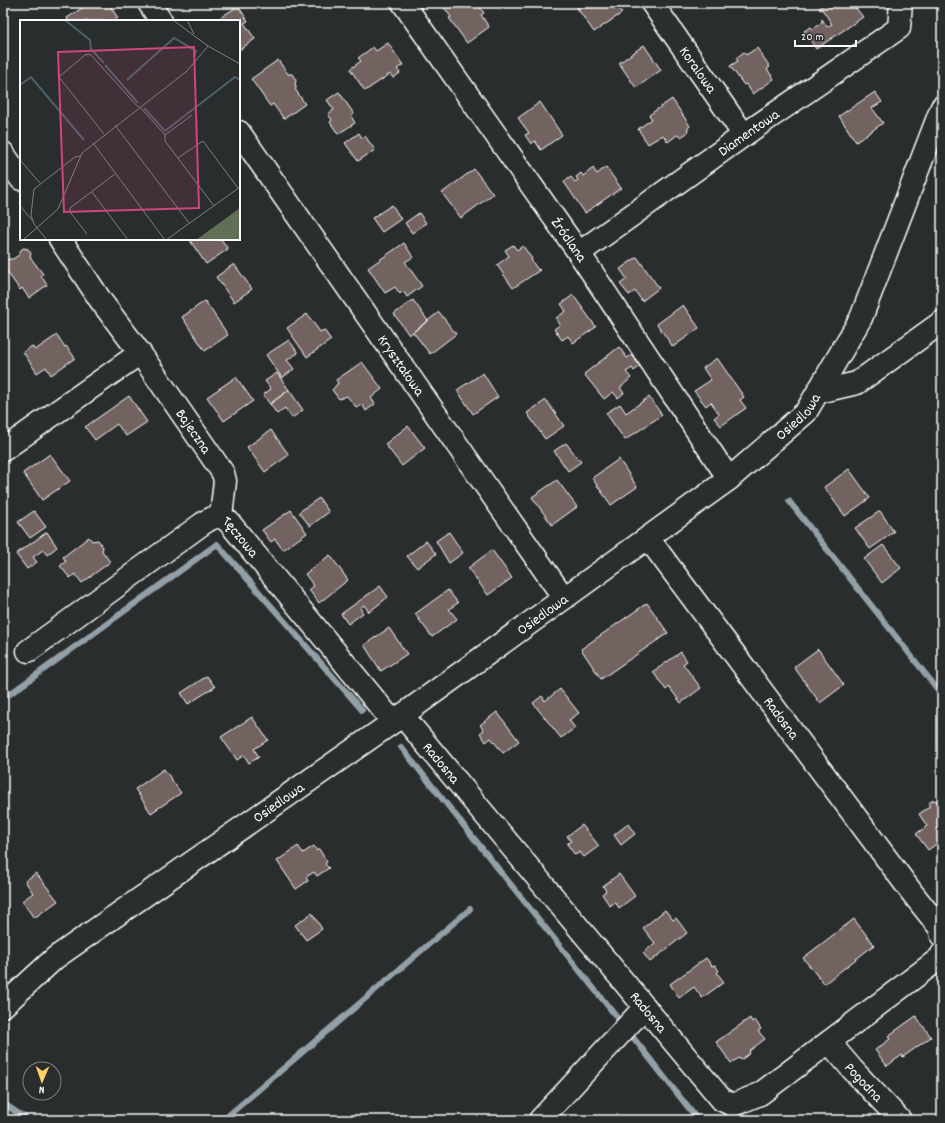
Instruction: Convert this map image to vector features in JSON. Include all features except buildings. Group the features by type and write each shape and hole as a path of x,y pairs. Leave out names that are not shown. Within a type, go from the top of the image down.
{"street":[{"path":"149,3 160,20"},
{"name":"Źródlana","path":"404,3 579,253 729,479"},
{"name":"Koralowa","path":"652,3 744,135"},
{"name":"Diamentowa","path":"579,253 744,135 899,28 901,3"},
{"name":"Osiedlowa","path":"3,1006 56,958 397,719 729,479 806,412 861,318 942,107"},
{"name":"Kryształowa","path":"240,133 564,598"},
{"path":"3,153 20,178"},
{"name":"Bajeczna","path":"61,240 101,301 140,353 223,473 225,481 221,516"},
{"path":"818,392 857,383 942,322"},
{"path":"3,450 140,353"},
{"name":"Tęczowa","path":"28,651 202,524 211,518 221,516 228,521 397,719"},
{"name":"Radosna","path":"648,538 912,894 940,928 942,936"},
{"name":"Radosna","path":"397,719 645,1007 722,1100 734,1105 760,1094 940,958 942,954"},
{"path":"540,1120 645,1007"},
{"name":"Pogodna","path":"829,1042 900,1120"}],"waterway":[{"path":"789,501 942,695"},
{"path":"3,699 217,544 362,710"},
{"path":"401,747 619,1020"},
{"path":"223,1120 470,909"},
{"path":"632,1036 698,1120"},
{"path":"3,1103 28,1120"}]}
